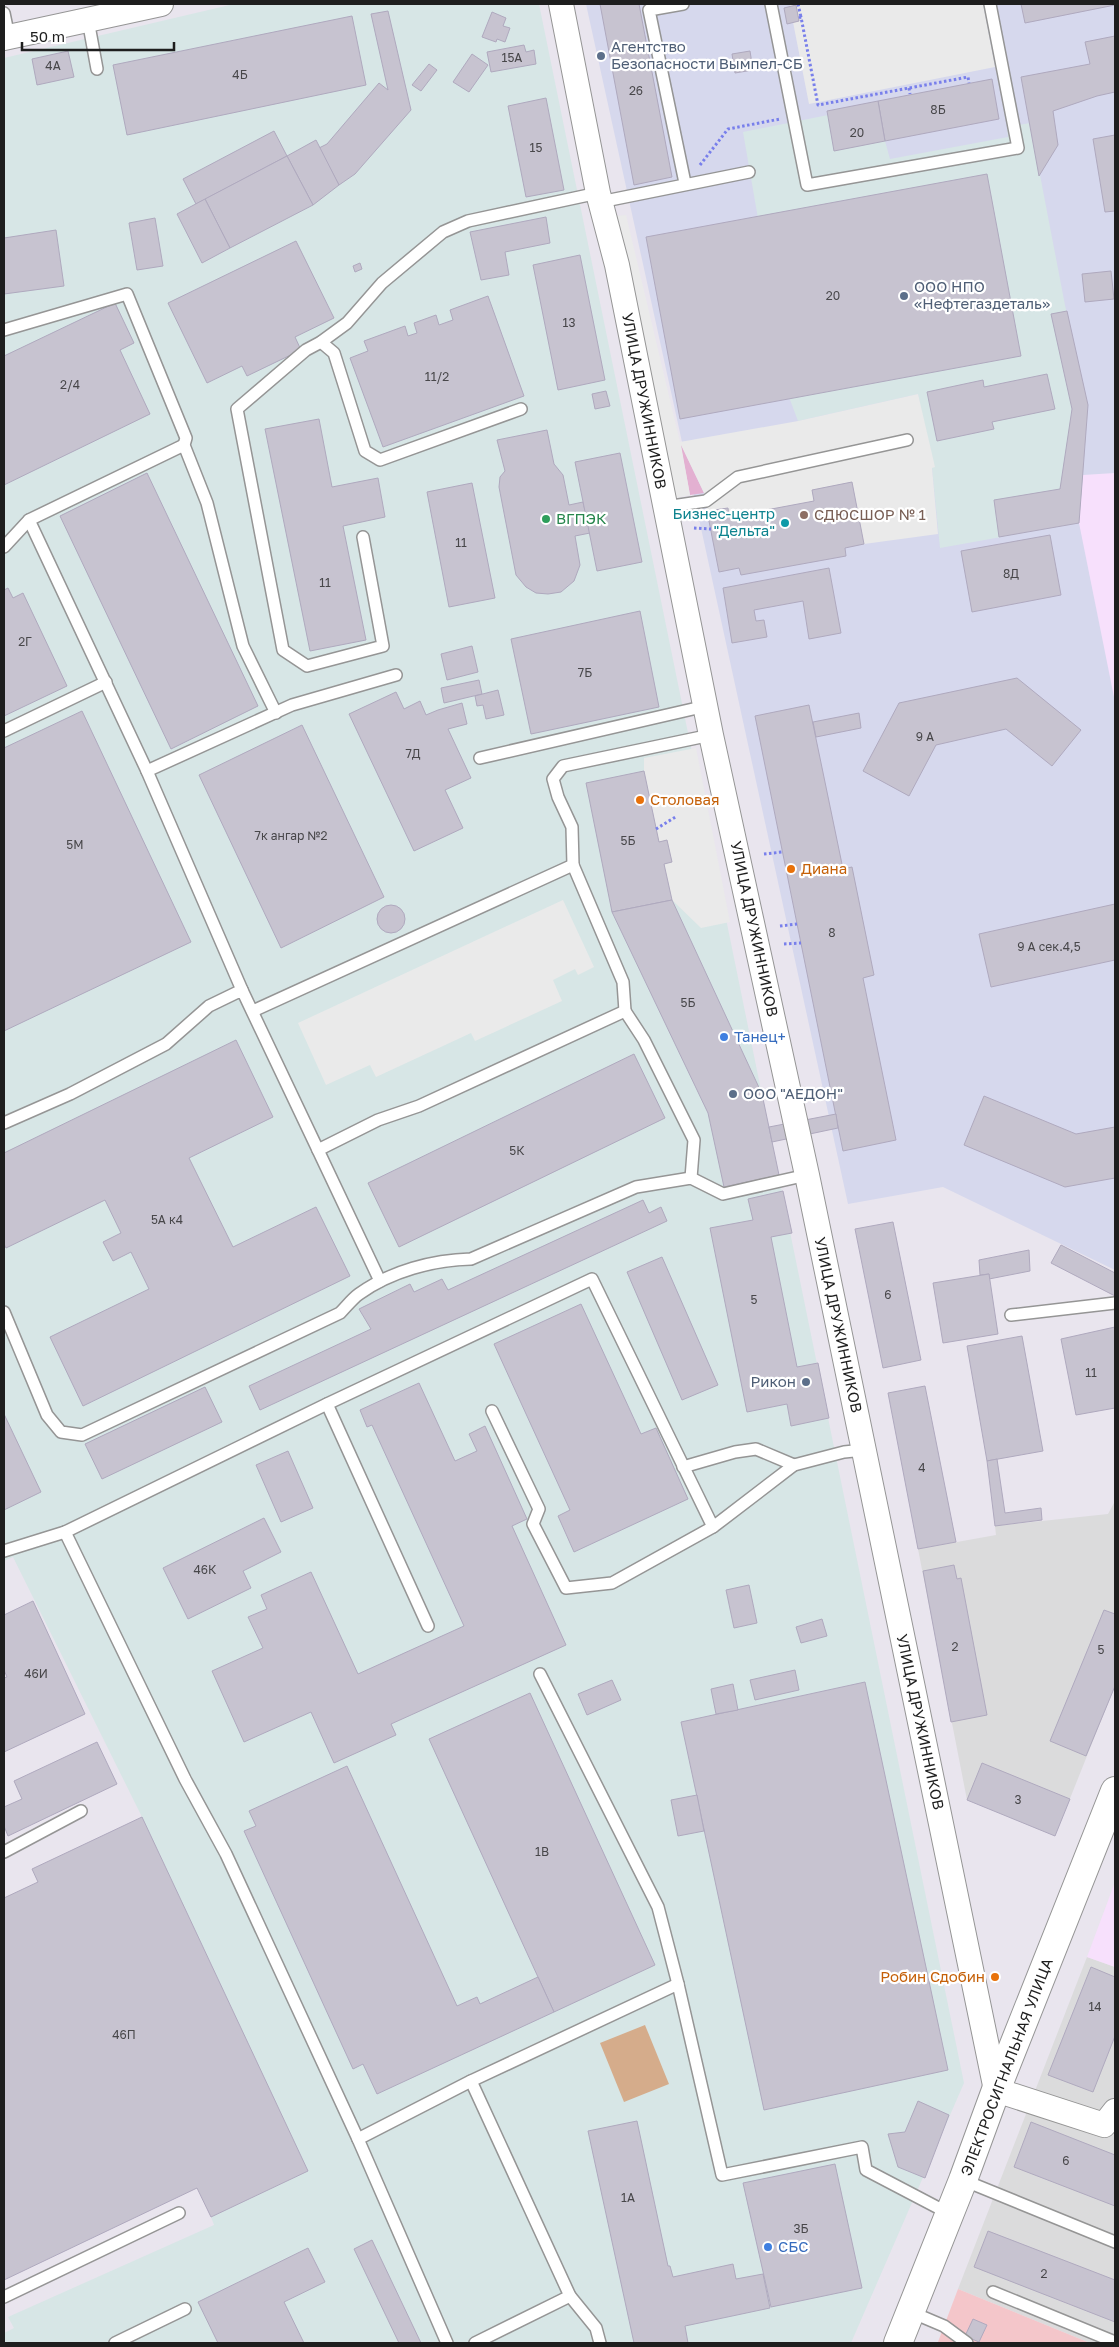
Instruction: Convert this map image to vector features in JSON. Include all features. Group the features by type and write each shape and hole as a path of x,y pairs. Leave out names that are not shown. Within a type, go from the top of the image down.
{"street":[{"path":"6,38 161,4"},
{"name":"УЛИЦА ДРУЖИННИКОВ","path":"561,4 599,197 617,265 711,735 807,1175 996,2090"},
{"name":"ЭЛЕКТРОСИГНАЛЬНАЯ УЛИЦА","path":"898,2343 1115,1791"},
{"path":"996,2090 1104,2125 1115,2111"}],"lane":[{"path":"682,4 649,10 685,183"},
{"path":"771,4 807,185 1018,148 990,4"},
{"path":"4,13 6,38"},
{"path":"88,20 97,69"},
{"path":"364,536 383,646 307,666 283,650 237,409 306,350 348,323 382,283 443,232 468,221 749,172"},
{"path":"4,330 127,294 186,438 184,444 207,503 243,646 276,713"},
{"path":"321,342 334,353 365,452 380,460 520,409"},
{"path":"665,507 706,501 738,477 907,440"},
{"path":"4,547 29,520 184,444"},
{"path":"29,520 147,771 242,990 380,1281"},
{"path":"147,771 292,705 396,675"},
{"path":"4,730 106,682"},
{"path":"480,758 706,706"},
{"path":"691,1178 694,1140 644,1040 625,1011 623,982 573,864 572,827 558,797 553,780 563,766 646,753 711,735"},
{"path":"253,1011 573,864"},
{"path":"4,1124 70,1094 166,1044 209,1006 242,990"},
{"path":"318,1150 378,1120 419,1106 625,1011"},
{"path":"4,1312 47,1415 61,1432 82,1435 340,1313 357,1295 380,1281 442,1260 471,1259 636,1186 691,1178 723,1194 807,1175"},
{"path":"4,1552 66,1532 328,1404 592,1279 713,1527"},
{"path":"1010,1315 1115,1303"},
{"path":"328,1404 428,1626"},
{"path":"492,1411 539,1509 533,1524 566,1588 612,1582 713,1527 794,1465 844,1452 864,1450"},
{"path":"683,1467 735,1452 756,1449 794,1465"},
{"path":"66,1532 184,1779 226,1854 358,2140 448,2343"},
{"path":"540,1674 658,1908 678,1984 722,2176 862,2147 866,2170 950,2214"},
{"path":"4,1852 81,1811"},
{"path":"358,2140 471,2081 678,1984"},
{"path":"471,2081 570,2296 596,2328 600,2343"},
{"path":"963,2180 1115,2242"},
{"path":"4,2297 179,2213"},
{"path":"993,2292 1115,2342"},
{"path":"475,2343 570,2296"},
{"path":"115,2343 185,2309"},
{"path":"911,2312 944,2326 966,2343"}],"path":[{"path":"798,4 818,105 968,77 969,83"},
{"path":"909,88 910,94"},
{"path":"685,183 728,129 793,116"},
{"path":"694,528 710,530"},
{"path":"656,829 677,816"},
{"path":"764,854 782,852"},
{"path":"780,926 797,924"},
{"path":"784,944 801,942"}],"shaded area":[{"path":"234,4 539,4 964,2083 851,2343 4,2343 4,2333 14,2328 8,2317 214,2225 211,2217 308,2171 142,1817 13,1557 4,1561 4,58"},
{"path":"586,4 1115,4 1115,1270 943,1187 848,1204 684,450 680,442 682,442"},
{"path":"790,4 983,4 995,67 809,104 793,22 799,21 799,18 796,6 790,7"},
{"path":"828,115 885,141 890,159 1008,137 1007,127 1030,123 1065,305 1088,405 1079,523 940,548 932,468 918,394 798,421 789,397 743,132"},
{"path":"626,215 680,442 798,421 918,394 935,467 932,468 938,534 864,544 852,482 812,490 814,501 729,517 728,508 707,511 704,493 681,445 690,495 676,498 615,216"},
{"path":"680,442 704,493 690,495"},
{"path":"1115,473 1115,702 1079,523 1083,475"},
{"path":"696,748 730,922 701,928 672,900 664,864 672,862 667,840 659,842 644,771 644,758"},
{"path":"563,900 594,967 578,975 575,969 553,980 562,1001 475,1041 471,1033 376,1077 370,1065 326,1085 298,1023"},
{"path":"1115,1501 1115,1686 1055,1836 967,1800 918,1549 996,1535 995,1526 1108,1514"},
{"path":"1115,1882 1115,1967 1087,1957"},
{"path":"1087,1957 1115,1967 1115,2343 1090,2343 958,2289"},
{"path":"645,2025 669,2084 624,2102 600,2043"},
{"path":"958,2289 1090,2343 938,2342"}],"building":[{"path":"600,4 639,4 672,177 634,185"},
{"path":"1021,4 1115,4 1115,5 1025,23"},
{"path":"796,5 799,21 787,24 784,8"},
{"path":"388,11 411,110 355,174 339,185 319,148 327,144 379,83 388,90 371,14"},
{"path":"492,12 506,18 503,26 510,28 505,42 497,39 496,42 482,37"},
{"path":"352,16 366,85 127,135 113,65"},
{"path":"1115,36 1115,92 1053,111 1058,145 1039,176 1021,77 1090,64 1085,42"},
{"path":"524,45 526,52 534,50 536,64 491,72 487,52"},
{"path":"68,51 74,77 37,85 32,59"},
{"path":"750,51 753,70 735,73 732,54"},
{"path":"472,54 488,65 469,92 453,82"},
{"path":"429,64 437,70 421,91 412,85"},
{"path":"992,79 999,119 885,141 878,101"},
{"path":"546,98 564,190 526,197 508,106"},
{"path":"878,101 885,141 834,151 827,111"},
{"path":"274,131 287,156 196,204 183,179"},
{"path":"1115,135 1115,211 1105,212 1093,139"},
{"path":"316,140 339,185 313,205 287,156"},
{"path":"287,156 313,205 230,248 205,199"},
{"path":"987,174 1021,356 680,419 646,237"},
{"path":"205,199 230,248 202,263 177,214"},
{"path":"546,217 550,243 505,252 509,275 481,280 470,232"},
{"path":"155,218 163,266 137,270 129,223"},
{"path":"56,230 64,286 4,294 4,238"},
{"path":"296,241 334,318 295,337 301,350 247,376 242,366 207,383 168,303"},
{"path":"580,255 605,380 558,390 533,265"},
{"path":"360,263 362,269 355,272 353,266"},
{"path":"1111,271 1114,299 1085,302 1082,274"},
{"path":"488,296 524,396 383,447 350,358 368,351 364,341 405,326 408,336 417,333 414,323 436,315 439,325 453,320 450,310"},
{"path":"115,303 134,343 120,350 150,414 4,485 4,356"},
{"path":"1067,311 1088,405 1079,523 999,537 994,500 1060,489 1072,409 1051,314"},
{"path":"1047,374 1055,409 992,422 994,429 937,441 927,392 983,380 984,387"},
{"path":"606,391 610,406 595,409 592,394"},
{"path":"319,419 332,487 378,478 385,517 343,526 366,640 310,651 265,429"},
{"name":"ВГПЭК","path":"547,430 554,464 563,475 569,505 583,502 590,533 575,536 580,565 574,581 561,592 548,594 536,593 526,587 516,575 499,487 500,477 505,471 497,440"},
{"path":"620,453 642,562 597,571 575,462"},
{"path":"147,473 258,706 171,749 60,516"},
{"name":"Бизнес-центр \"Дельта\"","path":"852,482 864,544 845,548 846,556 741,575 739,568 719,572 707,511 728,508 729,517 814,501 812,490"},
{"path":"472,483 495,598 449,607 427,492"},
{"path":"1050,535 1061,595 972,612 961,551"},
{"path":"829,568 841,633 809,639 803,601 754,610 756,621 764,620 767,637 732,643 723,588"},
{"path":"8,588 13,598 23,593 67,686 4,716 4,590"},
{"path":"640,611 659,707 531,734 511,639"},
{"path":"472,646 478,672 447,680 441,654"},
{"path":"1017,678 1081,730 1052,766 1006,729 936,745 909,796 863,771 899,703"},
{"path":"479,680 482,694 444,703 441,688"},
{"path":"498,690 504,715 486,719 483,705 477,706 475,696"},
{"path":"396,692 404,709 420,701 426,715 462,703 467,724 448,729 471,778 445,790 463,828 414,851 349,714"},
{"path":"809,705 843,869 852,867 874,975 863,978 896,1140 843,1151 755,716"},
{"path":"82,711 191,942 4,1031 4,748"},
{"path":"859,713 861,728 816,737 813,722"},
{"path":"302,725 384,897 281,948 199,775"},
{"path":"644,771 659,842 667,840 672,862 664,864 672,900 612,912 586,783"},
{"path":"672,900 762,1094 779,1175 724,1187 708,1113 612,912"},
{"path":"1115,904 1115,960 991,987 979,934"},
{"path":"391,905 401,909 405,919 401,929 391,933 381,929 377,919 381,909"},
{"path":"236,1040 273,1117 189,1158 233,1247 316,1207 350,1276 83,1406 50,1337 149,1289 131,1252 113,1261 103,1242 121,1233 105,1200 6,1248 4,1244 4,1153"},
{"path":"634,1054 665,1118 399,1247 368,1183"},
{"path":"984,1096 1076,1134 1115,1127 1115,1178 1065,1187 964,1145"},
{"path":"836,1114 838,1128 772,1142 769,1127"},
{"path":"783,1191 792,1233 771,1237 797,1367 818,1363 829,1418 791,1426 787,1404 747,1412 710,1228 753,1220 748,1199"},
{"path":"643,1200 649,1213 661,1207 667,1221 260,1410 249,1386 371,1329 359,1309 410,1284 414,1292 442,1279 448,1290"},
{"path":"893,1222 921,1360 883,1368 855,1229"},
{"path":"1061,1245 1115,1273 1115,1296 1051,1263"},
{"path":"1029,1250 1030,1271 989,1279 989,1274 980,1275 979,1260"},
{"path":"662,1257 718,1385 682,1400 627,1272"},
{"path":"989,1274 998,1334 943,1343 933,1283"},
{"path":"581,1304 641,1434 656,1428 688,1499 574,1552 558,1516 570,1510 494,1344"},
{"path":"1115,1327 1115,1408 1076,1415 1061,1339"},
{"path":"1022,1336 1043,1451 987,1461 967,1346"},
{"path":"419,1383 455,1461 477,1451 469,1434 485,1426 527,1519 512,1526 566,1645 391,1724 396,1735 334,1763 311,1712 244,1742 212,1671 263,1648 248,1617 267,1609 261,1595 311,1572 358,1674 464,1626 372,1425 367,1427 360,1410"},
{"path":"925,1386 956,1542 918,1549 888,1393"},
{"path":"205,1387 222,1422 102,1479 85,1444"},
{"path":"4,1414 41,1492 4,1510"},
{"path":"288,1451 313,1508 281,1522 256,1465"},
{"path":"997,1459 1005,1513 1041,1508 1042,1520 995,1526 987,1461"},
{"path":"264,1518 281,1552 243,1571 251,1588 188,1619 163,1568"},
{"path":"954,1565 957,1579 961,1578 987,1715 951,1722 923,1571"},
{"path":"749,1585 757,1623 734,1628 726,1590"},
{"path":"33,1601 85,1714 4,1752 4,1678 7,1677 4,1670 4,1615"},
{"path":"1104,1610 1115,1614 1115,1686 1086,1756 1050,1741"},
{"path":"822,1619 827,1636 801,1643 796,1627"},
{"path":"795,1670 799,1690 755,1700 750,1680"},
{"path":"612,1680 621,1700 587,1715 578,1694"},
{"path":"865,1682 948,2070 764,2110 681,1722"},
{"path":"733,1684 738,1710 716,1714 711,1689"},
{"path":"530,1693 655,1965 554,2012 429,1739"},
{"path":"97,1742 117,1784 8,1836 4,1826 4,1807 22,1799 14,1781"},
{"path":"982,1763 1070,1799 1055,1836 967,1800"},
{"path":"347,1766 457,2006 477,1997 480,2004 538,1977 554,2012 377,2094 363,2064 353,2069 244,1831 256,1826 249,1811"},
{"path":"697,1795 704,1831 678,1836 671,1800"},
{"path":"142,1817 308,2171 211,2217 197,2188 4,2280 4,1898 38,1882 32,1869"},
{"path":"1091,1967 1115,1977 1115,2036 1093,2092 1048,2075"},
{"path":"918,2101 949,2115 925,2178 898,2167 888,2134 905,2132"},
{"path":"637,2121 668,2266 670,2266 673,2277 733,2264 736,2279 763,2274 770,2308 685,2326 688,2343 634,2343 588,2131"},
{"path":"1031,2122 1115,2155 1115,2206 1014,2167"},
{"path":"835,2164 862,2288 771,2307 743,2183"},
{"path":"988,2231 1115,2280 1115,2322 974,2267"},
{"path":"372,2240 421,2343 399,2343 354,2249"},
{"path":"308,2248 325,2282 284,2302 304,2343 218,2343 198,2302"},
{"path":"973,2319 987,2325 979,2342 965,2336"}],"place":[{"name":"Агентство Безопасности Вымпел-СБ","path":"601,56"},
{"name":"ООО НПО «Нефтегаздеталь»","path":"904,296"},
{"name":"СДЮСШОР № 1","path":"804,515"},
{"name":"ВГПЭК","path":"546,519"},
{"name":"Бизнес-центр \"Дельта\"","path":"785,523"},
{"name":"Столовая","path":"640,800"},
{"name":"Диана","path":"791,869"},
{"name":"Танец+","path":"724,1037"},
{"name":"ООО \"АЕДОН\"","path":"733,1094"},
{"name":"Рикон","path":"806,1382"},
{"name":"Робин Сдобин","path":"995,1977"},
{"name":"СБС","path":"768,2247"}]}
